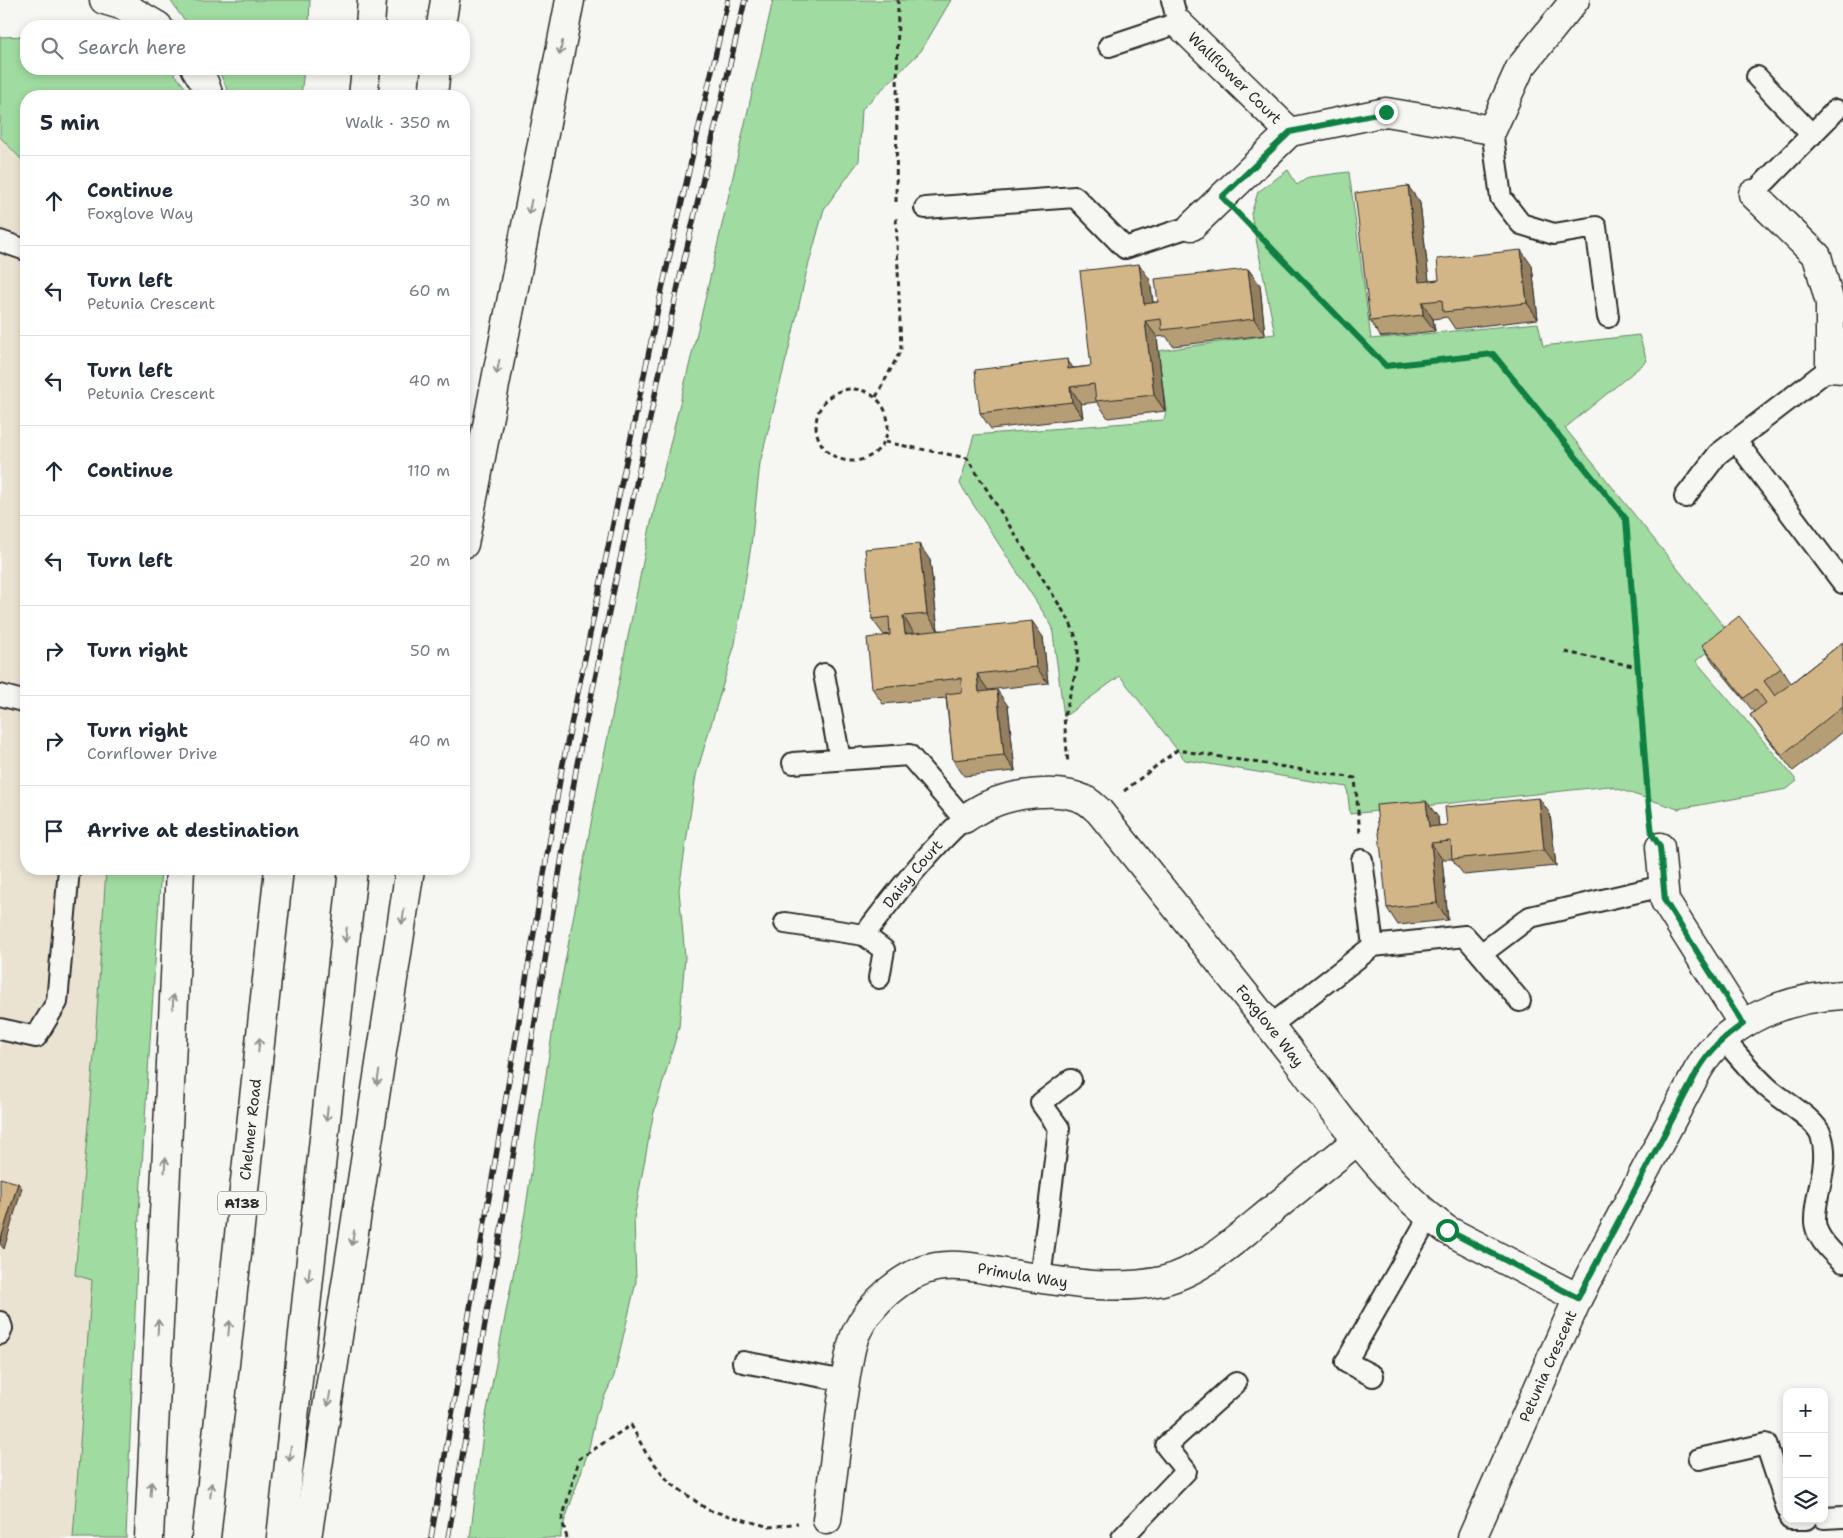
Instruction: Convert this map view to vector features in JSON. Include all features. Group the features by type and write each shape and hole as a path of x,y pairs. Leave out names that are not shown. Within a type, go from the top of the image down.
{"main road":[{"path":"104,0 124,6 148,20"},
{"path":"370,20 372,0"},
{"path":"442,20 445,0"},
{"path":"470,513 570,0"},
{"path":"1192,226 1290,132 1386,112 1492,130 1520,68 1575,0"},
{"name":"Wallflower Court","path":"1175,12 1290,132"},
{"path":"200,75 207,90"},
{"path":"364,90 365,75"},
{"path":"434,90 435,75"},
{"path":"1753,194 1816,256 1830,303 1836,368"},
{"name":"Foxglove Way","path":"964,818 988,805 1016,796 1047,793 1071,795 1084,799 1099,811 1358,1140 1406,1196 1428,1217 1447,1230 1578,1298"},
{"path":"1660,847 1665,901 1733,1031"},
{"path":"149,1538 180,875"},
{"name":"Chelmer Road","path":"206,1538 278,875"},
{"path":"281,1538 352,875"},
{"path":"307,1538 409,875"},
{"name":"Petunia Crescent","path":"1472,1538 1578,1298 1698,1070 1710,1052 1733,1031 1794,1001 1821,996 1843,995"},
{"name":"Primula Way","path":"827,1520 845,1381 855,1335 868,1312 889,1291 913,1275 935,1267 959,1266 1040,1279 1101,1286 1132,1286 1164,1280 1192,1269 1231,1244 1358,1140"}],"lane":[{"path":"1108,46 1175,12"},
{"path":"1757,77 1812,135"},
{"path":"1753,194 1836,110"},
{"path":"1492,130 1501,198 1521,224 1554,234 1596,227 1608,317"},
{"path":"925,208 1075,197 1125,248 1192,226"},
{"path":"0,241 20,248"},
{"path":"1685,497 1718,454 1836,368"},
{"path":"1736,441 1843,583"},
{"path":"824,674 840,759"},
{"path":"0,695 20,700"},
{"path":"793,763 909,755 964,818"},
{"name":"Daisy Court","path":"864,935 918,866 964,818"},
{"path":"1362,860 1373,946"},
{"path":"0,1030 36,1037 57,1002 68,875"},
{"path":"1481,954 1530,917 1663,886"},
{"path":"785,923 864,935 884,950 879,978"},
{"path":"1270,1026 1373,946 1465,936 1520,1001"},
{"path":"1733,1031 1756,1077 1788,1105 1810,1120 1820,1134 1824,1155 1815,1224 1821,1237 1833,1254 1843,1262"},
{"path":"1040,1279 1059,1128 1041,1103 1071,1080"},
{"path":"1373,1376 1346,1362 1428,1217"},
{"path":"0,1322 2,1328 0,1334"},
{"path":"743,1362 845,1381"},
{"path":"1122,1538 1186,1471 1166,1446 1236,1383"},
{"path":"1699,1459 1766,1444 1783,1496"},
{"path":"1828,1518 1843,1517"}],"path":[{"path":"1222,197 1386,366 1493,354 1626,519 1652,834 1660,847"},
{"path":"855,388 866,390 884,406 888,417 889,430 885,442 867,458 855,461 842,460 831,455 822,446 817,435 816,423 818,412 824,402 833,394 843,389 855,388"},
{"path":"885,442 967,458 1070,622 1078,643 1078,664 1064,717 1071,795"},
{"path":"1564,652 1638,667"},
{"path":"1099,811 1177,750 1355,778 1362,860"},
{"path":"567,1538 562,1520 579,1459 631,1426 646,1453 669,1482 708,1510 770,1527 827,1520"}],"shaded area":[{"path":"0,137 20,158 20,875 106,875 95,1043 75,1275 92,1279 82,1538 0,1538"}],"green space":[{"path":"170,0 310,0 309,20 185,20"},
{"path":"773,0 951,0 921,51 862,109 859,161 824,209 806,274 760,463 751,546 735,644 696,775 679,890 685,957 679,1027 653,1116 634,1218 636,1282 614,1376 596,1415 588,1452 561,1532 561,1538 470,1538 484,1426 525,1213 555,1015 599,781 650,527 704,304"},
{"path":"20,36 20,75 176,75 187,90 20,90 20,158 0,137 0,37"},
{"path":"221,75 303,75 302,90 227,90"},
{"path":"1288,170 1297,185 1309,177 1349,172 1371,339 1538,323 1543,346 1639,335 1647,361 1565,428 1729,633 1696,661 1797,781 1787,789 1678,809 1609,786 1350,814 1347,787 1185,760 1120,676 1064,717 1052,626 960,484 974,435 1164,420 1166,411 1158,351 1275,334 1251,214 1258,192"},
{"path":"106,875 161,875 139,1213 126,1538 73,1538 92,1280 75,1275 95,1043"}],"building":[{"path":"1408,186 1419,282 1439,280 1437,259 1521,250 1527,303 1443,312 1442,300 1422,302 1423,315 1370,321 1355,193"},
{"path":"1139,264 1144,304 1158,302 1155,279 1248,269 1254,319 1162,330 1161,319 1145,321 1154,395 1096,401 1094,384 1070,387 1072,402 980,413 975,370 1067,359 1068,369 1091,366 1080,271"},
{"path":"919,544 927,614 903,616 905,634 1032,621 1036,667 977,674 979,692 997,690 1004,755 953,760 946,694 962,692 961,678 872,688 867,638 890,635 889,617 872,619 865,549"},
{"path":"1739,616 1781,668 1764,681 1775,696 1843,642 1843,706 1782,755 1750,715 1766,703 1756,689 1744,698 1702,645"},
{"path":"1539,798 1544,850 1452,859 1451,841 1431,843 1437,903 1387,908 1376,805 1426,801 1429,827 1447,825 1445,807"},
{"path":"0,1178 18,1183 0,1242"}],"railway":[{"path":"431,1538 562,768 662,289 728,0"},
{"path":"448,1538 498,1249 577,764 678,286 745,0"}],"route":[{"path":"1386,112 1290,132 1222,197 1386,366 1493,354 1626,519 1648,798 1652,834 1660,847 1665,901 1743,1024 1723,1038 1710,1052 1698,1070 1578,1298 1447,1230"}]}
